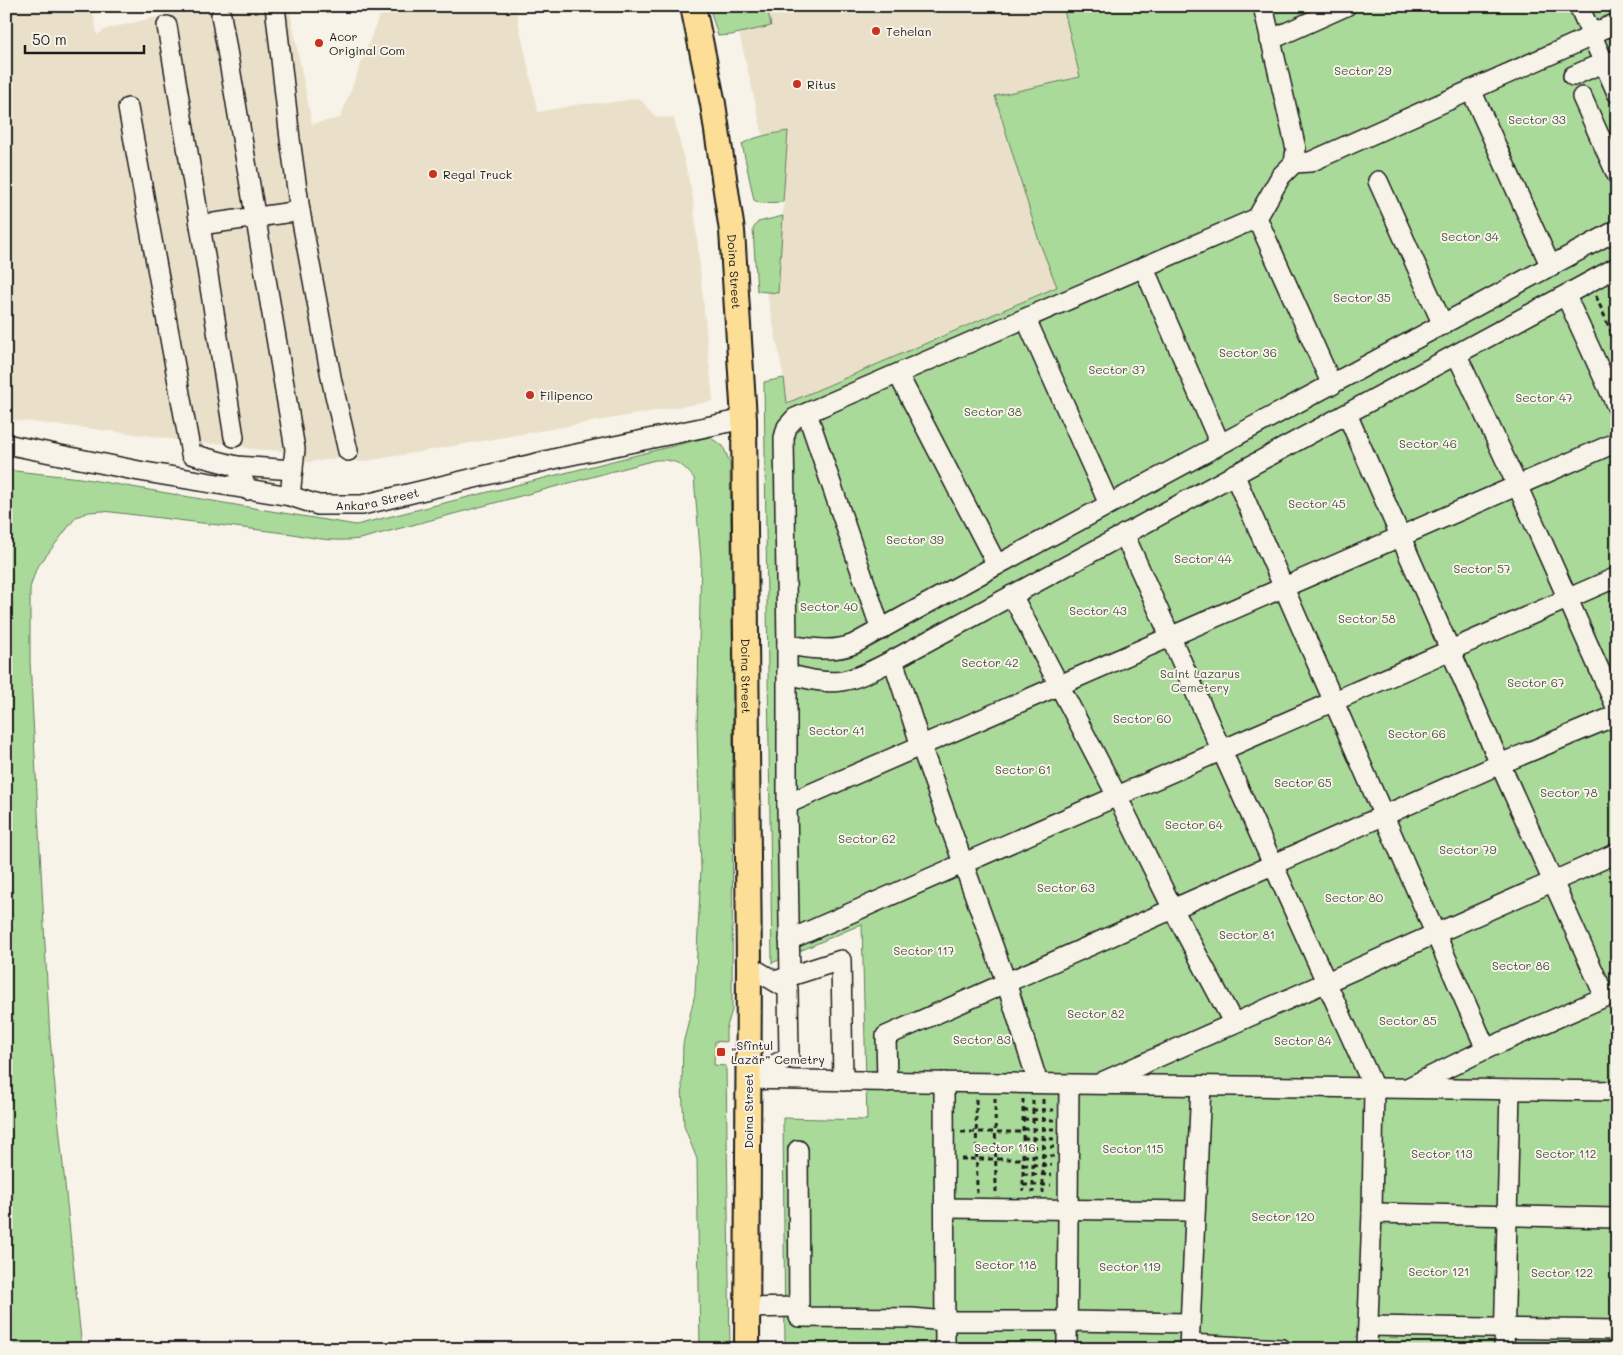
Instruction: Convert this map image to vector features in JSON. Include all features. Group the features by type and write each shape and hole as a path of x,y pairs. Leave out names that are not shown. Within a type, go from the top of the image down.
{"main road":[{"name":"Doina Street","path":"693,6 712,104 731,220 744,418 748,966 747,1349"}],"street":[{"path":"275,6 300,211 332,382 348,451"},
{"path":"782,979 789,940 784,432 790,422 807,413 1257,218 1281,176 1294,163 1296,149 1263,6"},
{"path":"1270,40 1346,6"},
{"path":"1580,6 1591,34 1611,62 1617,93"},
{"path":"221,15 296,449 290,496"},
{"path":"1294,163 1310,162 1617,23"},
{"path":"167,26 234,437"},
{"path":"1573,76 1593,67 1611,62"},
{"path":"1470,90 1551,267"},
{"path":"1582,97 1617,175"},
{"path":"128,108 191,454 236,466 293,470"},
{"path":"1378,181 1443,325"},
{"path":"200,225 300,211"},
{"path":"1257,218 1332,385"},
{"path":"787,645 810,648 844,648 881,630 1109,504 1617,230"},
{"path":"787,674 819,680 841,681 864,674 893,660 1617,267"},
{"path":"1144,268 1220,444"},
{"path":"1566,296 1617,407"},
{"path":"1026,319 1109,504"},
{"path":"1457,355 1617,709"},
{"path":"898,374 997,565"},
{"path":"807,413 881,630"},
{"path":"1347,414 1500,764 1553,880 1611,994 1486,1049 1406,1088"},
{"name":"Ankara Street","path":"6,444 139,471 290,496 318,505 362,505 562,457 744,418"},
{"path":"787,804 1617,442"},
{"path":"236,466 248,490"},
{"path":"1234,474 1486,1049"},
{"path":"1124,534 1374,1088 1367,1349"},
{"path":"789,940 1617,577"},
{"path":"1012,595 1233,1022"},
{"path":"893,660 1006,982 1034,1091"},
{"path":"887,1082 886,1036 1500,764 1617,715"},
{"path":"1095,1085 1617,852"},
{"path":"782,979 841,960 843,1080"},
{"path":"748,966 782,979 788,989 789,1057 748,1079"},
{"path":"748,1079 944,1082 1034,1091 1069,1084 1617,1091"},
{"path":"944,1082 945,1349"},
{"path":"1067,1349 1069,1084"},
{"path":"1201,1086 1189,1347 1282,1349"},
{"path":"1504,1349 1510,1090"},
{"path":"798,1150 799,1319"},
{"path":"945,1208 1195,1211"},
{"path":"1372,1213 1617,1218"},
{"path":"747,1308 799,1319 912,1318 945,1321 1190,1323"},
{"path":"1368,1326 1617,1330"}],"path":[{"path":"1590,282 1617,346"},
{"path":"976,1091 977,1194"},
{"path":"995,1091 996,1194"},
{"path":"1023,1194 1022,1110 1034,1091"},
{"path":"1034,1091 1043,1110 1043,1194"},
{"path":"1034,1091 1034,1194"},
{"path":"1022,1110 1062,1110"},
{"path":"1022,1119 1062,1120"},
{"path":"958,1132 1062,1129"},
{"path":"1023,1138 1062,1139"},
{"path":"1023,1147 1062,1147"},
{"path":"959,1159 1062,1156"},
{"path":"1023,1165 1052,1165"},
{"path":"1023,1174 1052,1175"},
{"path":"1023,1184 1052,1185"}],"shaded area":[{"path":"6,6 92,6 97,35 106,29 213,6 289,6 312,124 340,118 383,6 515,6 538,112 580,104 607,103 639,98 656,117 674,118 693,197 713,401 361,462 341,458 300,463 285,451 249,449 229,443 199,444 152,436 6,419"},
{"path":"767,6 1063,6 1080,77 996,96 1039,241 1057,287 786,403 785,384 767,293 778,293 788,131 763,136 739,33 771,25"}],"green space":[{"path":"709,6 767,6 771,26 718,36"},
{"name":"Saint Lazarus Cemetery","path":"1063,6 1617,6 1617,1349 785,1349 783,1118 867,1120 862,924 772,963 764,382 784,378 787,403 1057,287 1039,241 995,96 1080,77"},
{"path":"788,131 783,202 760,203 754,200 742,144 758,137"},
{"path":"783,216 778,293 757,291 753,229 758,222"},
{"path":"709,437 723,446 730,463 733,705 732,1010 726,1030 726,1042 715,1041 714,1065 726,1066 730,1349 700,1349 697,1159 684,1126 682,1085 683,1044 695,994 701,869 697,729 701,560 694,478 686,469 673,461 655,460 351,540 326,540 293,534 103,511 89,512 76,517 36,569 30,588 30,661 50,1039 82,1349 6,1349 6,470 80,478 356,525"}],"place":[{"name":"Tehelan","path":"876,31"},
{"name":"Acor Original Com","path":"319,43"},
{"name":"Ritus","path":"797,84"},
{"name":"Regal Truck","path":"433,174"},
{"name":"Filipenco","path":"530,395"},
{"name":"„Sfîntul Lazăr” Cemetry","path":"721,1052"}],"park label":[{"name":"Sector 29","path":"1363,70"},
{"name":"Sector 33","path":"1537,119"},
{"name":"Sector 34","path":"1470,236"},
{"name":"Sector 35","path":"1362,297"},
{"name":"Sector 36","path":"1248,352"},
{"name":"Sector 37","path":"1117,369"},
{"name":"Sector 47","path":"1544,397"},
{"name":"Sector 38","path":"993,411"},
{"name":"Sector 46","path":"1428,443"},
{"name":"Sector 45","path":"1317,503"},
{"name":"Sector 39","path":"915,539"},
{"name":"Sector 44","path":"1203,558"},
{"name":"Sector 57","path":"1482,568"},
{"name":"Sector 40","path":"829,606"},
{"name":"Sector 43","path":"1098,610"},
{"name":"Sector 58","path":"1367,618"},
{"name":"Sector 42","path":"990,662"},
{"name":"Sector 67","path":"1536,682"},
{"name":"Sector 60","path":"1142,718"},
{"name":"Sector 41","path":"837,730"},
{"name":"Sector 66","path":"1417,733"},
{"name":"Sector 61","path":"1023,769"},
{"name":"Sector 65","path":"1303,782"},
{"name":"Sector 78","path":"1569,792"},
{"name":"Sector 64","path":"1194,824"},
{"name":"Sector 62","path":"867,838"},
{"name":"Sector 79","path":"1468,849"},
{"name":"Sector 63","path":"1066,887"},
{"name":"Sector 80","path":"1354,897"},
{"name":"Sector 81","path":"1247,934"},
{"name":"Sector 117","path":"924,950"},
{"name":"Sector 86","path":"1521,965"},
{"name":"Sector 82","path":"1096,1013"},
{"name":"Sector 85","path":"1408,1020"},
{"name":"Sector 83","path":"982,1039"},
{"name":"Sector 84","path":"1303,1040"},
{"name":"Sector 116","path":"1005,1147"},
{"name":"Sector 115","path":"1133,1148"},
{"name":"Sector 113","path":"1442,1153"},
{"name":"Sector 112","path":"1566,1153"},
{"name":"Sector 120","path":"1283,1216"},
{"name":"Sector 118","path":"1006,1264"},
{"name":"Sector 119","path":"1130,1266"},
{"name":"Sector 121","path":"1439,1271"},
{"name":"Sector 122","path":"1562,1272"}]}
